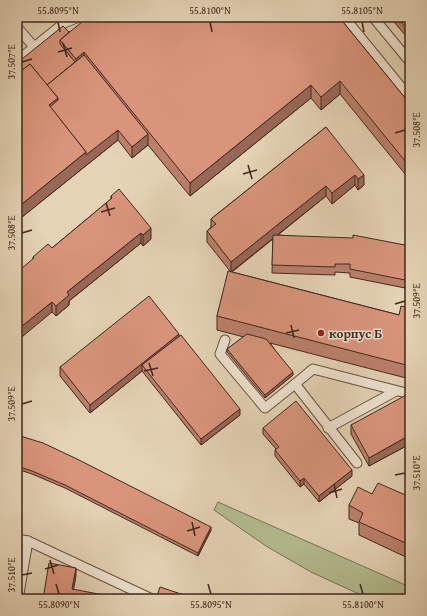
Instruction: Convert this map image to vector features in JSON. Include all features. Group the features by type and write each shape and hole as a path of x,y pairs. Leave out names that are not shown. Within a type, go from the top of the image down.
{"lane":[{"path":"17,61 64,23 79,17"},
{"path":"344,17 410,98"},
{"path":"373,17 410,62"},
{"path":"17,27 34,47"},
{"path":"226,340 220,354 264,408 313,369 410,394"},
{"path":"295,384 328,428 357,463"},
{"path":"328,428 396,391"},
{"path":"17,539 28,541 152,599"},
{"path":"18,599 28,541"}],"green space":[{"path":"218,502 410,587 410,599 370,599 311,572 266,546 214,510"}],"building":[{"path":"88,17 339,17 410,104 410,167 340,81 321,97 311,85 190,183 84,52 76,59 60,40"},
{"path":"397,17 410,17 410,33"},
{"path":"63,26 69,32 60,40 60,44 75,62 47,85 30,64 19,73 17,71 17,63"},
{"path":"84,55 148,134 132,147 118,130 86,155 86,152 50,107 58,100 58,98 47,85"},
{"path":"30,64 58,98 49,105 86,152 17,208 17,74"},
{"path":"326,127 364,175 358,179 355,175 332,193 326,186 231,262 207,231 216,224 211,219"},
{"path":"119,189 151,228 143,235 141,233 67,292 69,295 56,306 52,302 17,330 17,272 48,244 52,248 112,198 111,196"},
{"path":"273,235 353,238 353,235 410,246 410,281 350,269 350,264 335,264 335,267 272,265"},
{"name":"корпус Б","path":"228,271 399,315 401,306 410,308 410,366 217,316"},
{"path":"149,296 179,334 90,405 60,367"},
{"path":"247,334 266,339 293,372 265,395 227,349"},
{"path":"181,335 240,409 201,439 142,365"},
{"path":"408,394 410,397 410,435 369,458 351,425"},
{"path":"296,401 352,470 319,496 304,478 300,481 275,450 279,447 263,428"},
{"path":"17,435 43,443 77,459 211,527 198,553 65,485 17,466"},
{"path":"378,483 410,497 410,545 359,522 363,513 349,505 358,487 372,494"},
{"path":"49,563 76,568 72,589 125,599 43,599"},
{"path":"160,587 196,599 156,599"}],"place":[{"name":"корпус Б","path":"321,333"}]}
